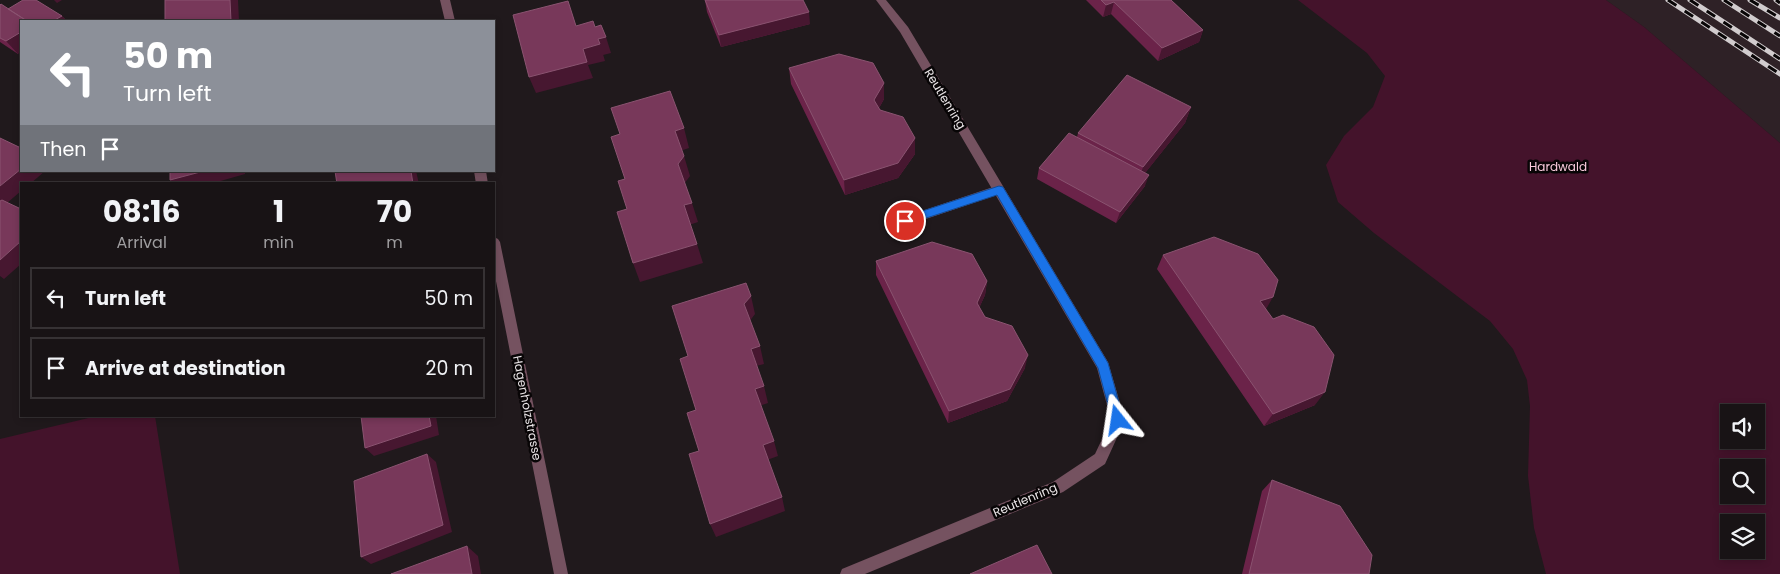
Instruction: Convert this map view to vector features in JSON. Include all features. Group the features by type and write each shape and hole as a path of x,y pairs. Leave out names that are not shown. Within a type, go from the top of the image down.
{"street":[{"path":"445,0 450,20"},
{"name":"Reutlenring","path":"847,574 1058,487 1100,459 1118,420 1103,366 904,30 881,0"},
{"path":"905,221 999,190"},
{"name":"Hagenholzstrasse","path":"495,247 560,574"}],"shaded area":[{"path":"1606,0 1780,0 1780,143 1644,27"}],"green space":[{"name":"Hardwald","path":"1298,0 1606,0 1644,27 1780,143 1780,574 1546,574 1534,528 1528,476 1530,406 1527,380 1513,349 1490,321 1374,233 1338,202 1326,165 1344,136 1373,107 1385,76 1367,53"},
{"path":"93,417 155,417 180,574 0,574 0,439"}],"building":[{"path":"23,0 36,0 62,16 55,20 25,20 8,9"},
{"path":"165,0 230,0 231,20 165,20"},
{"path":"705,0 803,0 809,12 719,35"},
{"path":"1101,0 1171,0 1203,30 1162,48 1114,2 1106,5"},
{"path":"568,1 576,26 593,21 595,27 601,25 606,37 598,39 600,44 583,49 587,62 529,77 513,15"},
{"path":"0,5 25,20 20,20 20,33 6,41 0,38"},
{"path":"839,54 873,63 884,83 874,100 880,110 903,117 915,138 898,163 844,180 789,68"},
{"path":"1127,75 1191,107 1143,167 1078,133"},
{"path":"670,91 684,128 675,131 684,156 678,164 692,203 684,205 697,244 633,263 617,212 627,209 618,181 625,179 611,137 620,134 611,108"},
{"path":"1069,133 1149,175 1120,212 1039,168"},
{"path":"0,138 20,148 20,170 0,186"},
{"path":"170,172 200,172 170,180"},
{"path":"335,172 411,172 413,182 337,182"},
{"path":"2,200 20,209 20,242 0,260 0,201"},
{"path":"1214,237 1258,254 1278,280 1273,297 1260,301 1273,319 1283,315 1314,327 1334,355 1325,392 1273,414 1163,255"},
{"path":"932,242 972,254 987,281 977,303 985,317 1012,326 1028,355 1010,389 949,411 876,261"},
{"path":"746,283 751,296 744,304 760,346 751,349 764,386 755,389 774,441 763,445 782,497 710,524 689,454 699,451 687,413 696,410 680,359 688,356 672,306"},
{"path":"361,417 429,417 431,426 365,448"},
{"path":"427,454 443,525 361,557 354,481"},
{"path":"1272,480 1340,506 1372,555 1369,574 1249,574"},
{"path":"1037,545 1052,574 970,574"},
{"path":"467,546 472,574 391,574"}],"railway":[{"path":"1668,0 1780,74"},
{"path":"1690,0 1780,59"},
{"path":"1724,0 1780,36"},
{"path":"1750,0 1780,18"},
{"path":"1776,0 1780,3"}],"route":[{"path":"905,221 999,190 1103,366 1118,420"}]}
